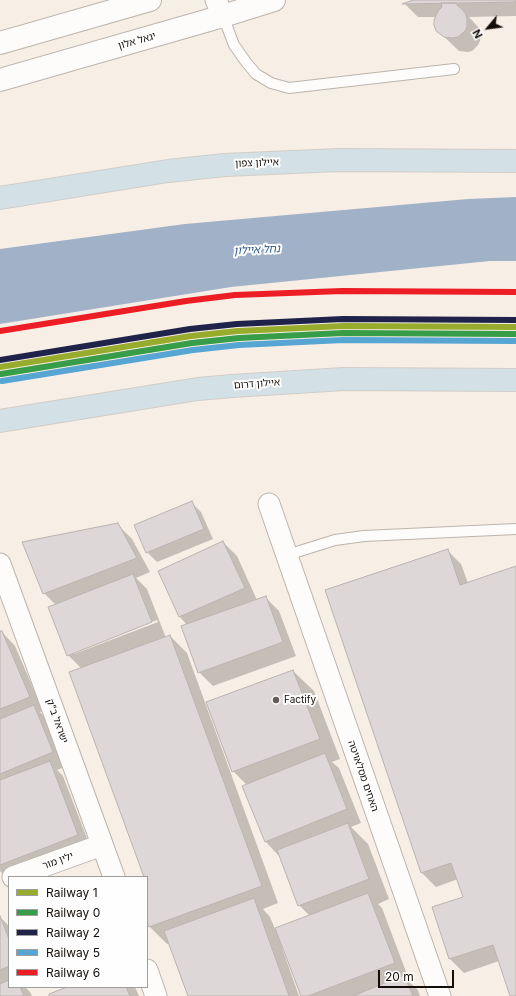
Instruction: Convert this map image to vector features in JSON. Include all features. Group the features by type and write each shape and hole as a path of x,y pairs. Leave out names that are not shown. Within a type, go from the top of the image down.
{"highway":[{"name":"איילון צפון","path":"0,198 168,171 225,165 339,160 516,161"},
{"name":"איילון דרום","path":"0,420 225,386 344,379 516,380"}],"street":[{"path":"0,43 150,0"},
{"name":"יגאל אלון","path":"0,80 219,8 274,0"},
{"name":"האחים מסלאויטה","path":"269,504 440,996"},
{"name":"ישראל ב\"ק","path":"0,564 114,876"},
{"name":"ילין מור","path":"16,876 102,845"},
{"path":"148,973 156,996"}],"lane":[{"path":"219,8 234,45 256,74 271,83 290,88 454,69"},
{"path":"287,555 335,540 364,536 516,529"}],"water":[{"name":"נחל איילון","path":"516,197 516,261 490,261 231,287 0,324 0,249 185,224 468,199"}],"building":[{"path":"413,0 516,0 516,2 402,4"},
{"path":"441,3 456,3 465,13 467,18 467,27 458,37 444,37 436,31 434,20 438,11 442,7"},
{"path":"192,501 204,529 146,553 134,525"},
{"path":"118,523 137,558 43,594 22,542"},
{"path":"223,541 245,588 179,617 158,571"},
{"path":"448,549 460,585 516,566 516,996 510,996 493,945 449,959 432,907 463,897 451,863 421,873 325,590"},
{"path":"133,574 152,622 67,656 48,607"},
{"path":"266,596 283,642 198,673 181,626"},
{"path":"0,631 2,631 30,697 0,709"},
{"path":"170,635 262,886 149,927 148,876 144,876 69,672"},
{"path":"293,670 320,739 232,772 206,702"},
{"path":"34,705 53,752 0,774 0,719"},
{"path":"325,753 347,809 265,842 242,786"},
{"path":"50,761 78,835 0,865 0,780"},
{"path":"348,823 369,879 298,906 277,850"},
{"path":"368,893 395,963 308,996 301,996 275,928"},
{"path":"254,898 289,996 188,996 164,931"},
{"path":"0,916 8,936 8,966 0,970"},
{"path":"404,975 413,996 353,996"},
{"path":"8,980 8,988 20,988 24,996 0,996 0,984"},
{"path":"64,988 126,988 130,996 49,996 49,994"}],"rail line":[{"name":"6","path":"0,331 186,301 235,295 342,291 516,292"},
{"name":"2","path":"0,360 190,329 237,324 343,319 516,320"},
{"name":"1","path":"0,367 191,336 238,331 343,326 516,327"},
{"name":"0","path":"1,374 192,343 239,338 343,333 516,334"},
{"name":"5","path":"2,381 193,350 239,345 343,340 516,341"}],"place":[{"name":"Factify","path":"276,700"}]}
